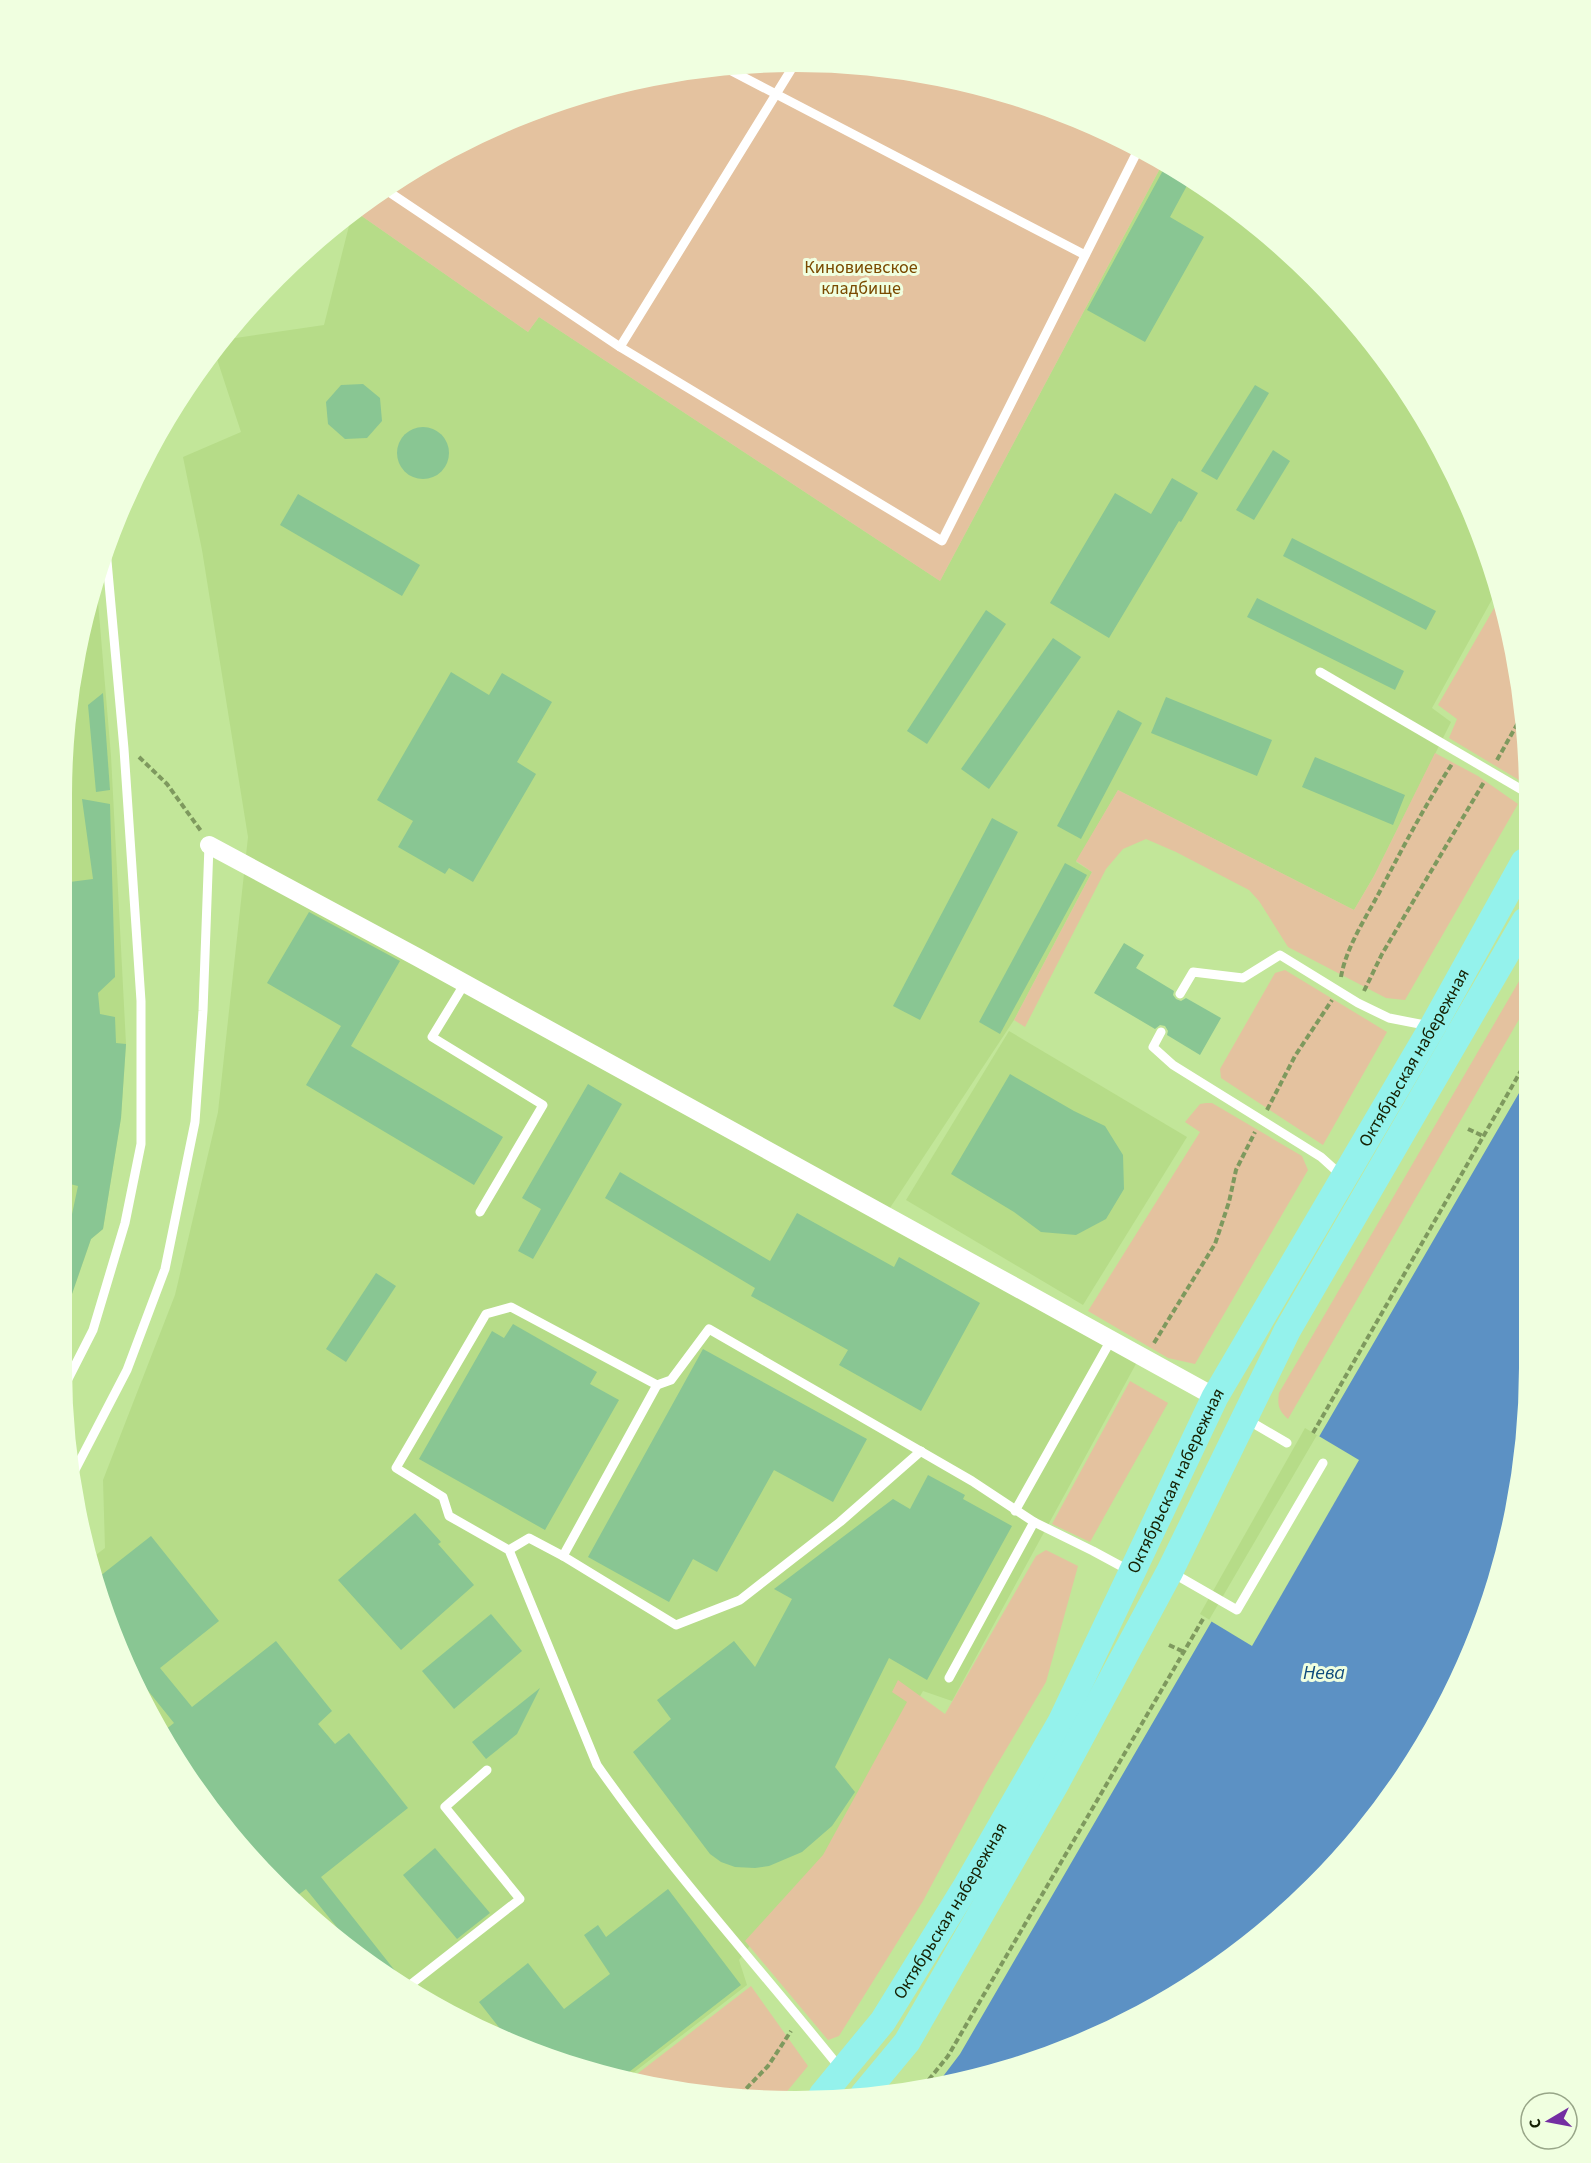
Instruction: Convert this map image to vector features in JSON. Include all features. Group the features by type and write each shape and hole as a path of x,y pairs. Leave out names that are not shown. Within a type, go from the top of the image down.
{"main road":[{"name":"Октябрьская набережная","path":"827,2090 883,2021 967,1885 1061,1722 1215,1396 1433,1026 1519,871"},
{"name":"Октябрьская набережная","path":"870,2087 907,2042 1055,1785 1170,1571 1287,1331 1519,931"}],"street":[{"path":"209,845 465,983 1215,1396"}],"lane":[{"path":"620,347 789,72"},
{"path":"739,75 1085,255"},
{"path":"393,195 620,347 942,541 1134,157"},
{"path":"72,1371 93,1330 125,1223 141,1144 141,1001 124,749 108,570"},
{"path":"1320,672 1519,788"},
{"path":"78,1464 127,1370 165,1269 195,1122 203,1011 209,845"},
{"path":"1180,994 1193,972 1243,978 1280,956 1389,1018 1433,1026"},
{"path":"465,983 432,1037 543,1105 480,1212"},
{"path":"1161,1032 1153,1047 1173,1065 1321,1157 1344,1179"},
{"path":"657,1385 511,1307 486,1314 396,1468 443,1497 449,1516 509,1550 597,1765 674,1866 843,2072"},
{"path":"563,1556 657,1385 671,1380 709,1329 972,1481 1034,1522 1132,1572"},
{"path":"1015,1511 1111,1340"},
{"path":"1246,1419 1287,1443"},
{"path":"509,1550 529,1538 563,1556 676,1625 740,1600 840,1522 921,1451"},
{"path":"1170,1571 1237,1610 1323,1463"},
{"path":"949,1678 1034,1522"},
{"path":"414,1982 520,1899 445,1807 487,1770"}],"path":[{"path":"1358,1002 1382,954 1515,728"},
{"path":"124,749 140,758 167,784 209,845"},
{"path":"1143,1358 1164,1329 1215,1244 1229,1202 1236,1170 1295,1056 1338,991 1343,966 1361,927 1431,795 1460,753"},
{"path":"1313,1433 1519,1074"},
{"path":"1468,1129 1483,1137"},
{"path":"929,2078 948,2056 1203,1619"},
{"path":"1169,1645 1184,1652"},
{"path":"746,2089 768,2066 800,2018"}],"shaded area":[{"path":"1159,170 1197,194 1273,252 1339,318 1369,355 1422,434 1444,476 1481,563 1492,600 1432,708 1451,722 1374,876 1354,910 1118,790 1076,862 1092,872 1014,1020 880,1223 1137,1362 952,1701 923,1691 823,1865 790,1893 739,1960 747,1985 634,2072 563,2053 519,2036 434,1994 355,1941 284,1879 222,1808 169,1729 127,1644 110,1600 97,1555 105,1548 103,1480 175,1295 218,1112 248,837 202,550 183,457 241,432 218,361 236,338 324,325 349,227 362,217 528,332 539,317 940,581"},
{"path":"98,604 111,756 126,1044 121,1118 103,1229 91,1239 72,1294 72,796 78,701"},
{"path":"1009,1031 1187,1137 1083,1305 906,1200"},
{"path":"1305,1428 1359,1460 1252,1646 1200,1614"}],"green space":[{"name":"Киновиевское кладбище","path":"796,72 890,78 937,86 1028,110 1072,127 1159,170 940,581 539,317 528,332 362,217 434,169 476,147 563,110 608,97 701,78 748,74"},
{"path":"1494,608 1513,701 1518,780 1449,738 1457,719 1438,705"},
{"path":"1435,753 1478,776 1518,804 1405,1000 1386,998 1288,947 1259,901 1249,890 1146,839 1123,849 1106,869 1025,1027 1014,1020 1092,872 1076,861 1118,790 1354,910 1374,876"},
{"path":"1285,970 1387,1032 1323,1145 1221,1078 1220,1069 1275,973"},
{"path":"1519,981 1519,1019 1288,1419 1279,1408 1279,1393"},
{"path":"1212,1103 1302,1156 1308,1170 1195,1364 1168,1358 1088,1311 1200,1132 1185,1122 1200,1104"},
{"path":"1130,1381 1168,1403 1090,1542 1052,1524"},
{"path":"1046,1550 1078,1566 1046,1682 985,1785 923,1901 839,2036 828,2040 745,1941 823,1855 907,1702 892,1692 898,1680 945,1714 1036,1556"},
{"path":"751,1986 808,2066 788,2091 701,2085 638,2073"}],"water":[{"name":"Нева","path":"1519,1093 1519,1368 1513,1462 1505,1509 1481,1600 1464,1644 1422,1729 1397,1769 1339,1845 1273,1911 1197,1969 1157,1994 1072,2036 1028,2053 944,2075 960,2054"}],"pier":[{"path":"1317,1435 1359,1460 1252,1646 1209,1620"}],"building":[{"path":"1162,172 1186,187 1170,217 1204,237 1145,342 1087,310"},
{"path":"363,384 380,398 382,421 367,438 345,439 328,424 326,402 341,385"},
{"path":"1255,385 1269,393 1217,480 1201,471"},
{"path":"423,427 433,429 441,435 447,443 449,453 447,463 441,471 433,477 423,479 413,477 405,471 399,463 397,453 399,443 405,435 413,429"},
{"path":"1273,450 1290,461 1254,520 1236,510"},
{"path":"1172,478 1198,493 1109,638 1050,603 1115,493 1151,514"},
{"path":"298,494 420,565 402,596 280,525"},
{"path":"1292,538 1436,611 1426,630 1283,556"},
{"path":"1257,598 1404,671 1395,690 1247,617"},
{"path":"986,610 1006,624 927,744 907,731"},
{"path":"1053,638 1081,657 989,789 961,769"},
{"path":"451,672 489,695 502,673 552,702 517,762 536,774 473,882 449,868 445,874 398,847 413,821 377,800"},
{"path":"103,693 110,790 96,792 88,705"},
{"path":"1166,697 1272,740 1257,776 1151,733"},
{"path":"1118,710 1142,723 1081,839 1057,826"},
{"path":"1315,757 1405,795 1393,825 1302,787"},
{"path":"82,799 110,804 115,977 98,993 100,1014 115,1017 116,1043 126,1044 121,1118 103,1229 91,1239 72,1294 72,1214 78,1186 72,1184 72,882 93,879"},
{"path":"992,818 1018,832 920,1020 893,1006"},
{"path":"1065,863 1087,875 1000,1034 979,1022"},
{"path":"309,912 400,961 351,1046 503,1137 474,1185 306,1085 341,1026 267,983"},
{"path":"1124,943 1144,955 1136,968 1174,991 1173,995 1176,999 1181,1001 1186,998 1221,1018 1200,1055 1167,1035 1168,1031 1165,1026 1160,1025 1155,1029 1094,993"},
{"path":"1010,1074 1105,1126 1123,1155 1124,1189 1106,1219 1076,1235 1041,1232 1014,1212 951,1174"},
{"path":"588,1084 622,1104 533,1259 518,1251 541,1209 522,1198"},
{"path":"620,1172 770,1261 797,1213 894,1267 899,1257 980,1303 921,1411 839,1365 848,1350 751,1296 755,1288 605,1198"},
{"path":"376,1273 396,1286 346,1362 326,1349"},
{"path":"513,1324 597,1372 590,1384 619,1400 545,1530 419,1459 492,1331 504,1338"},
{"path":"703,1349 867,1439 833,1502 774,1470 717,1572 693,1559 669,1602 588,1557"},
{"path":"928,1475 965,1495 963,1499 1012,1526 927,1680 889,1658 835,1767 855,1792 832,1826 802,1852 769,1866 735,1867 721,1862 710,1854 633,1752 671,1719 657,1700 734,1641 755,1667 792,1599 774,1589 893,1499 910,1509"},
{"path":"415,1513 441,1542 438,1544 474,1585 401,1650 338,1580"},
{"path":"151,1536 219,1621 160,1668 192,1707 276,1641 332,1711 318,1724 335,1744 349,1733 408,1808 321,1877 393,1968 335,1924 306,1889 300,1894 252,1845 222,1808 169,1729 174,1723 147,1687 127,1644 103,1574"},
{"path":"491,1614 522,1651 454,1709 422,1671"},
{"path":"540,1688 517,1734 486,1759 472,1742"},
{"path":"435,1848 490,1913 457,1939 403,1875"},
{"path":"668,1889 741,1985 630,2071 563,2053 519,2036 498,2026 479,2002 528,1963 564,2009 610,1974 584,1935 598,1925 606,1937"}]}
